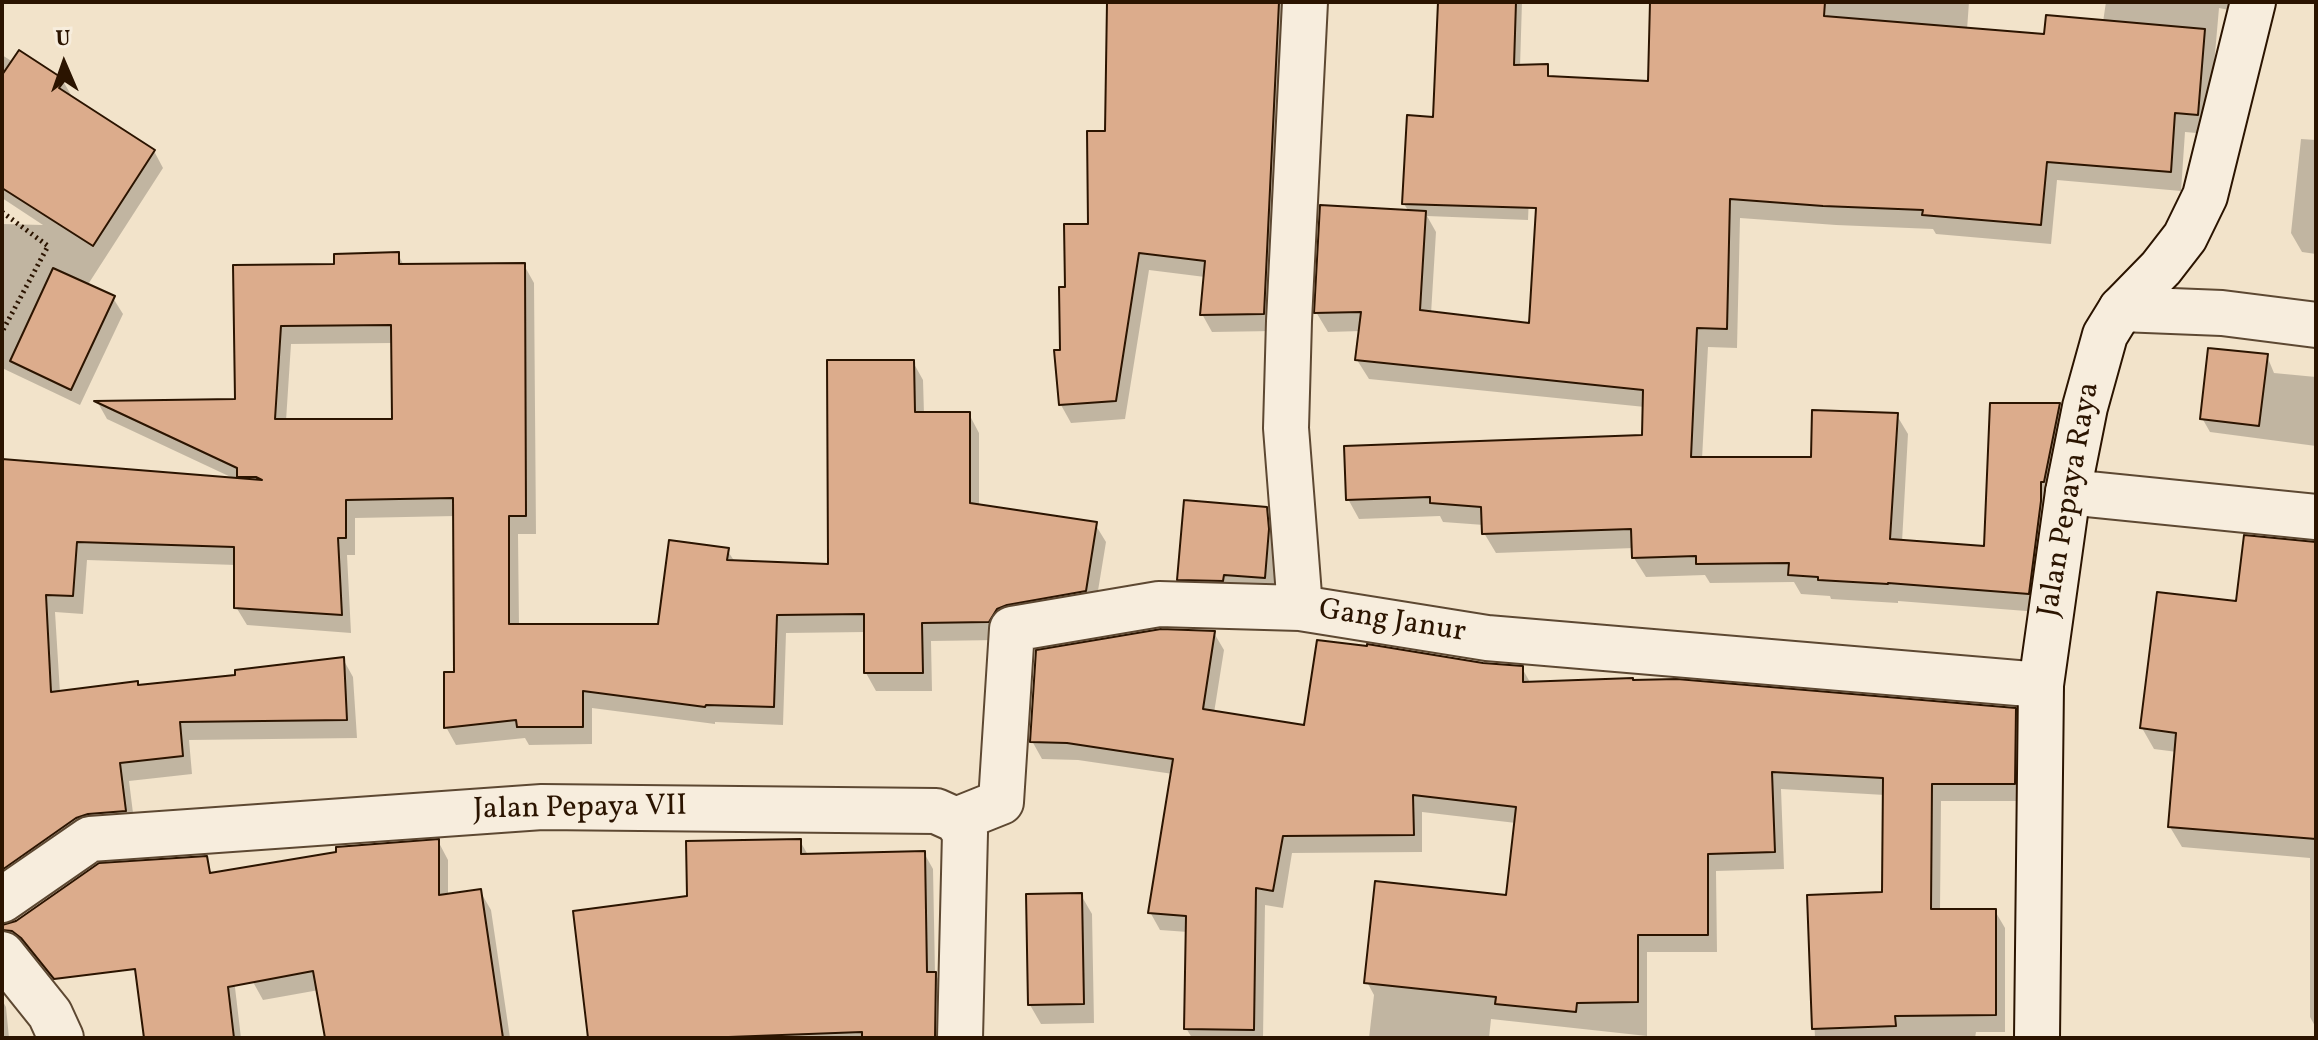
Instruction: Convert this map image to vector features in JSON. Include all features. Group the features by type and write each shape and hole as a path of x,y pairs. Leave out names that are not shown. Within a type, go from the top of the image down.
{"street":[{"name":"Gang Janur","path":"1305,2 1286,428 1300,608 1487,638 2041,685"},
{"name":"Jalan Pepaya Raya","path":"2037,1038 2041,685 2068,492 2094,367 2105,335 2121,309 2161,268 2185,237 2205,196 2253,2"},
{"path":"2121,309 2222,313 2316,325"},
{"path":"2068,492 2316,517"},
{"path":"960,1038 965,833 956,820 1001,802 1012,629 1159,604 1300,608"},
{"name":"Jalan Pepaya VII","path":"2,900 90,839 542,807 936,811 956,820"},
{"path":"2,954 50,1014 61,1038"}],"path":[{"path":"2,212 48,246 2,332"}],"building":[{"path":"1107,2 1279,2 1264,314 1200,315 1205,261 1139,253 1116,401 1059,405 1054,350 1060,350 1059,287 1065,287 1064,224 1088,224 1087,131 1105,131"},
{"path":"1438,2 1516,2 1514,65 1548,64 1548,76 1648,81 1650,2 1825,2 1824,16 2044,34 2046,15 2205,29 2198,115 2175,113 2171,172 2047,162 2041,225 1922,215 1923,210 1730,199 1727,329 1697,328 1691,457 1811,457 1812,410 1898,413 1890,539 1984,546 1990,403 2060,403 2044,482 2041,482 2029,594 1818,580 1818,577 1788,575 1789,563 1696,564 1696,556 1632,558 1631,529 1482,534 1481,507 1430,503 1430,497 1346,500 1344,446 1642,435 1643,390 1355,360 1361,312 1314,313 1320,205 1426,211 1420,310 1529,323 1536,208 1402,204 1407,115 1433,117"},
{"path":"19,50 65,80 59,88 155,150 93,246 2,188 2,75"},
{"path":"399,252 399,264 525,263 526,516 509,516 509,624 658,624 669,540 729,548 727,560 828,564 827,360 914,360 915,412 970,412 970,503 1097,522 1086,591 1007,605 997,609 989,622 922,623 923,673 864,673 864,614 777,615 774,707 705,707 583,691 583,727 517,727 516,720 444,728 444,672 454,672 453,498 346,500 346,538 338,538 342,615 234,608 234,547 77,542 73,596 46,595 51,692 138,681 138,685 235,675 235,670 344,657 347,720 180,722 183,756 120,763 126,811 76,818 2,870 2,459 262,480 237,477 237,468 94,401 235,399 233,265 334,264 334,254","holes":["391,325 392,419 275,419 281,326"]},
{"path":"53,268 115,296 71,390 10,361"},
{"path":"2208,348 2268,354 2259,426 2200,419"},
{"path":"1184,500 1267,507 1269,529 1265,578 1224,575 1223,581 1177,580"},
{"path":"2244,535 2316,542 2316,839 2168,827 2176,733 2140,728 2157,592 2236,601"},
{"path":"1161,629 1215,631 1203,709 1304,725 1317,640 1523,666 1523,682 1677,679 2016,708 2015,784 1932,784 1931,909 1996,909 1996,1015 1895,1016 1896,1026 1812,1029 1807,895 1882,892 1883,778 1772,772 1775,852 1708,854 1708,935 1638,935 1638,1002 1577,1003 1576,1012 1495,1004 1496,997 1364,983 1375,881 1506,895 1516,807 1413,795 1414,835 1283,836 1273,891 1256,888 1254,1030 1184,1029 1186,916 1148,913 1173,759 1067,743 1030,742 1036,650"},
{"path":"439,839 439,895 481,889 503,1038 325,1038 313,971 228,987 234,1038 144,1038 135,969 54,979 21,938 12,931 2,930 2,925 16,921 99,863 207,856 210,873 336,852 336,847"},
{"path":"801,839 801,854 925,851 927,972 936,972 935,1038 862,1038 862,1032 702,1038 588,1038 573,911 687,896 686,841"},
{"path":"1082,893 1084,1004 1028,1005 1026,894"}]}
